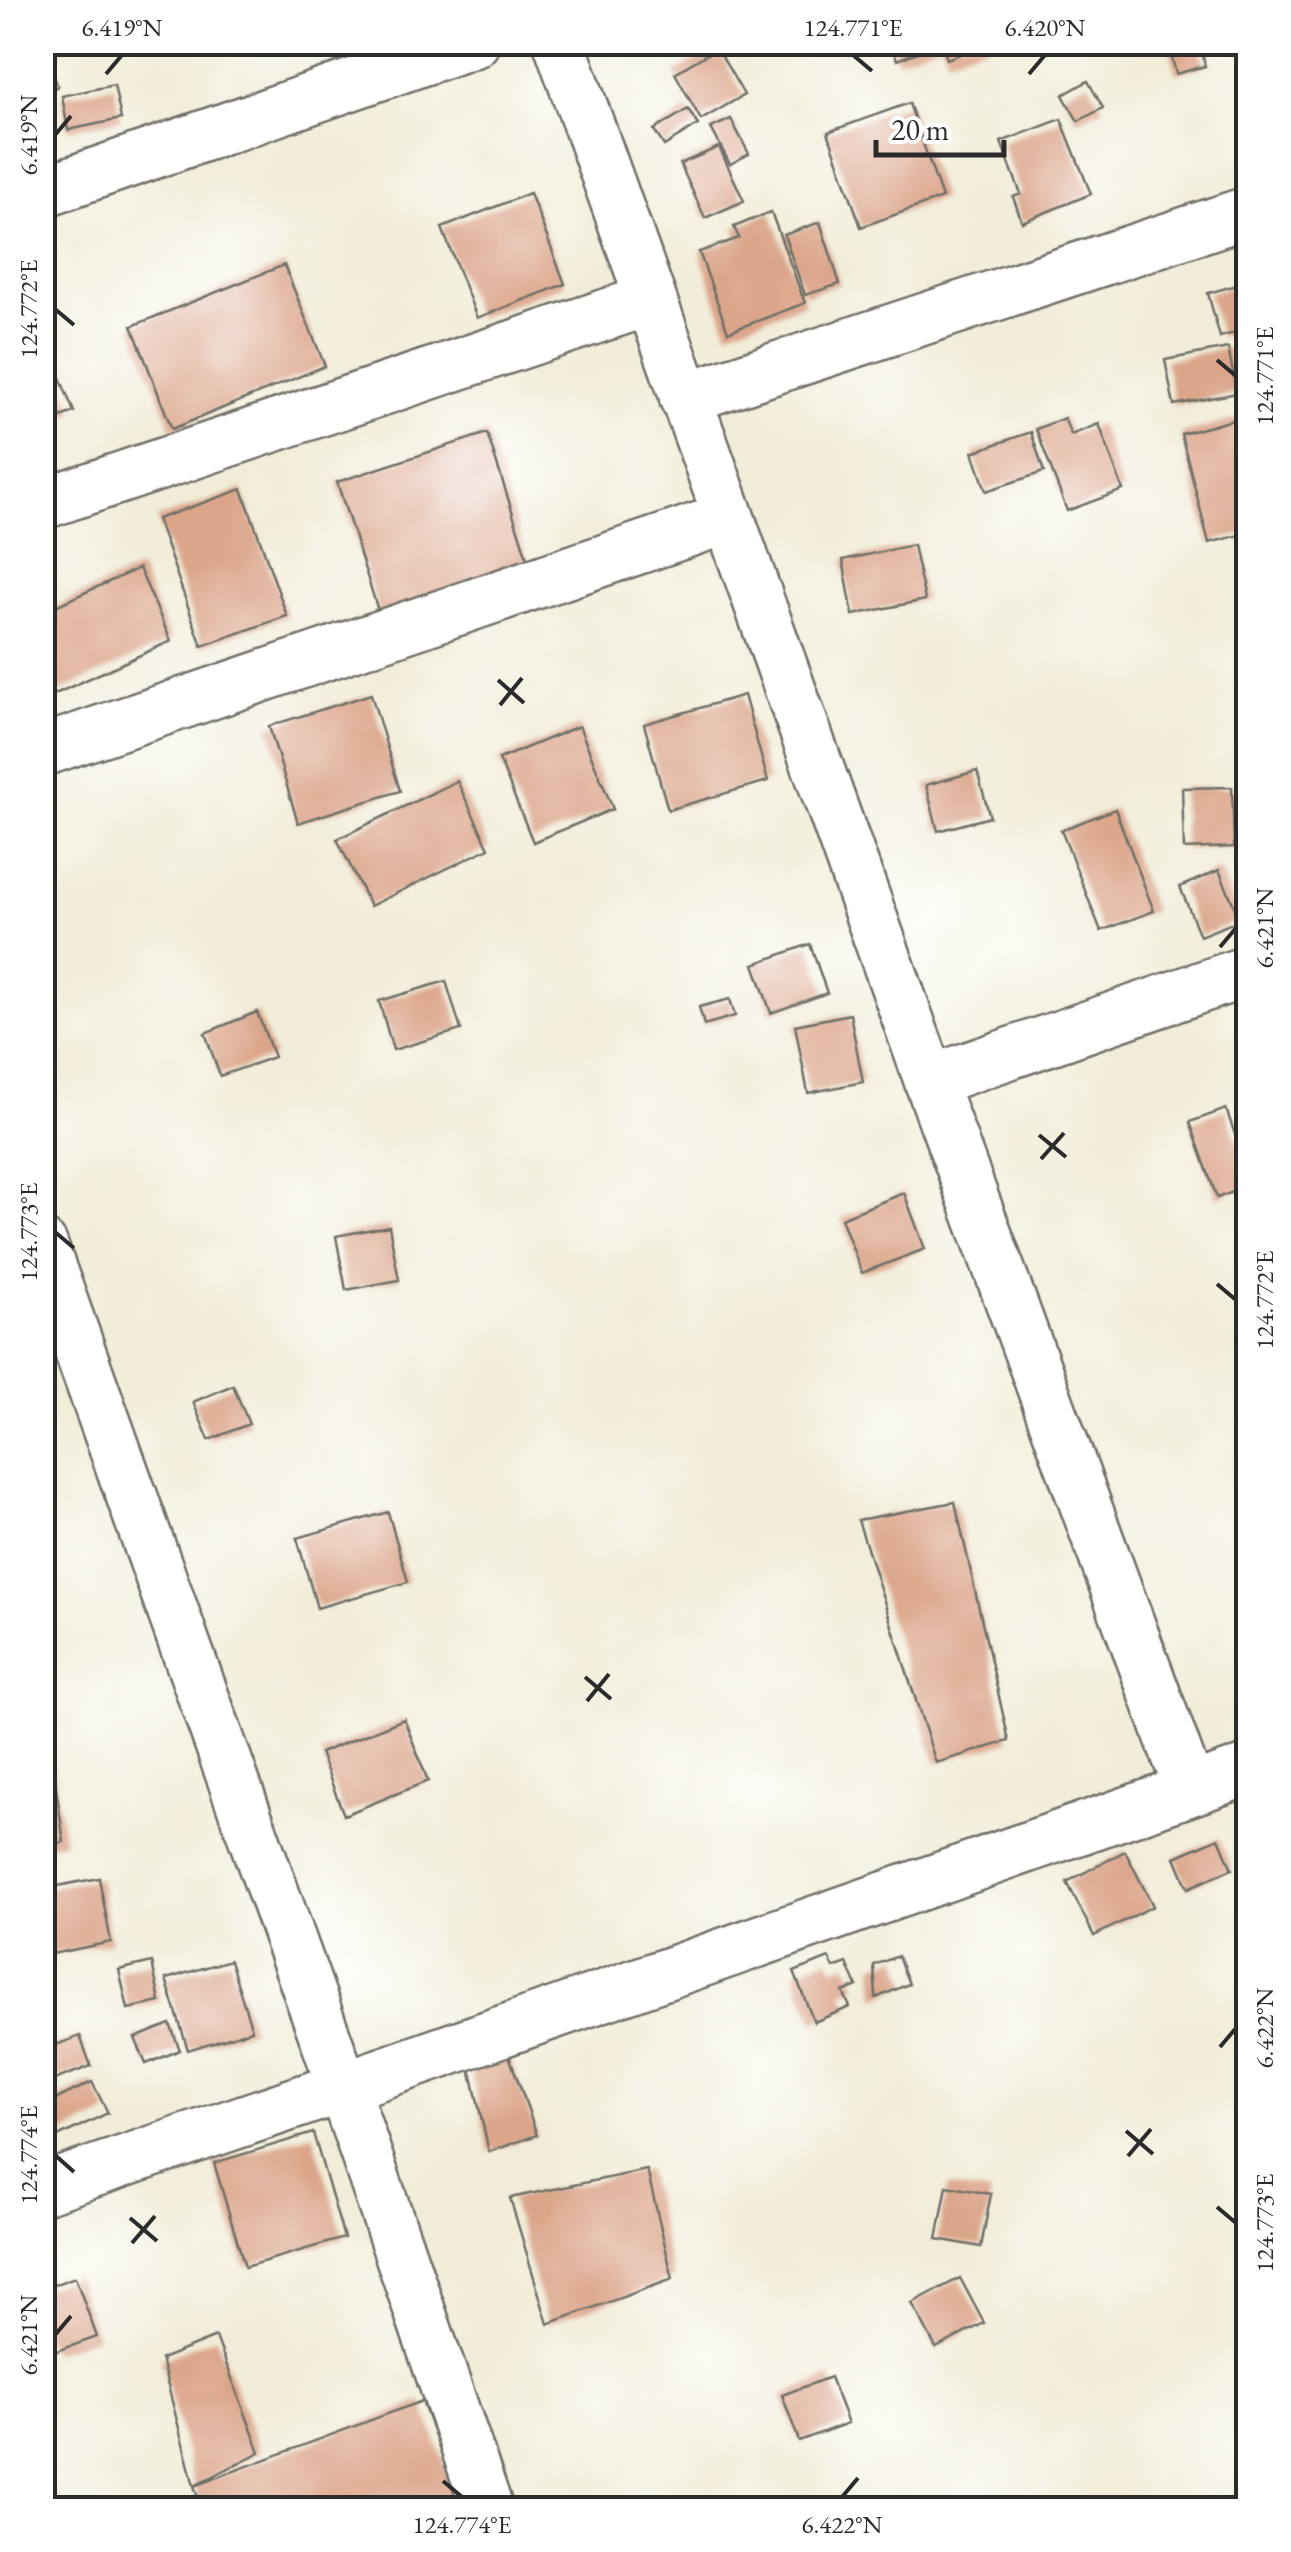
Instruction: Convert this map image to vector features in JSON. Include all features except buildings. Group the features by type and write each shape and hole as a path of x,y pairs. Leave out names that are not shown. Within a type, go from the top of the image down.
{"street":[{"path":"42,192 474,42"},
{"path":"559,42 930,1082 1190,1790"},
{"path":"685,398 1248,212"},
{"path":"42,504 650,300"},
{"path":"42,751 728,518"},
{"path":"930,1082 1248,972"},
{"path":"42,1246 343,2087 488,2510"},
{"path":"42,2189 1248,1770"}]}
